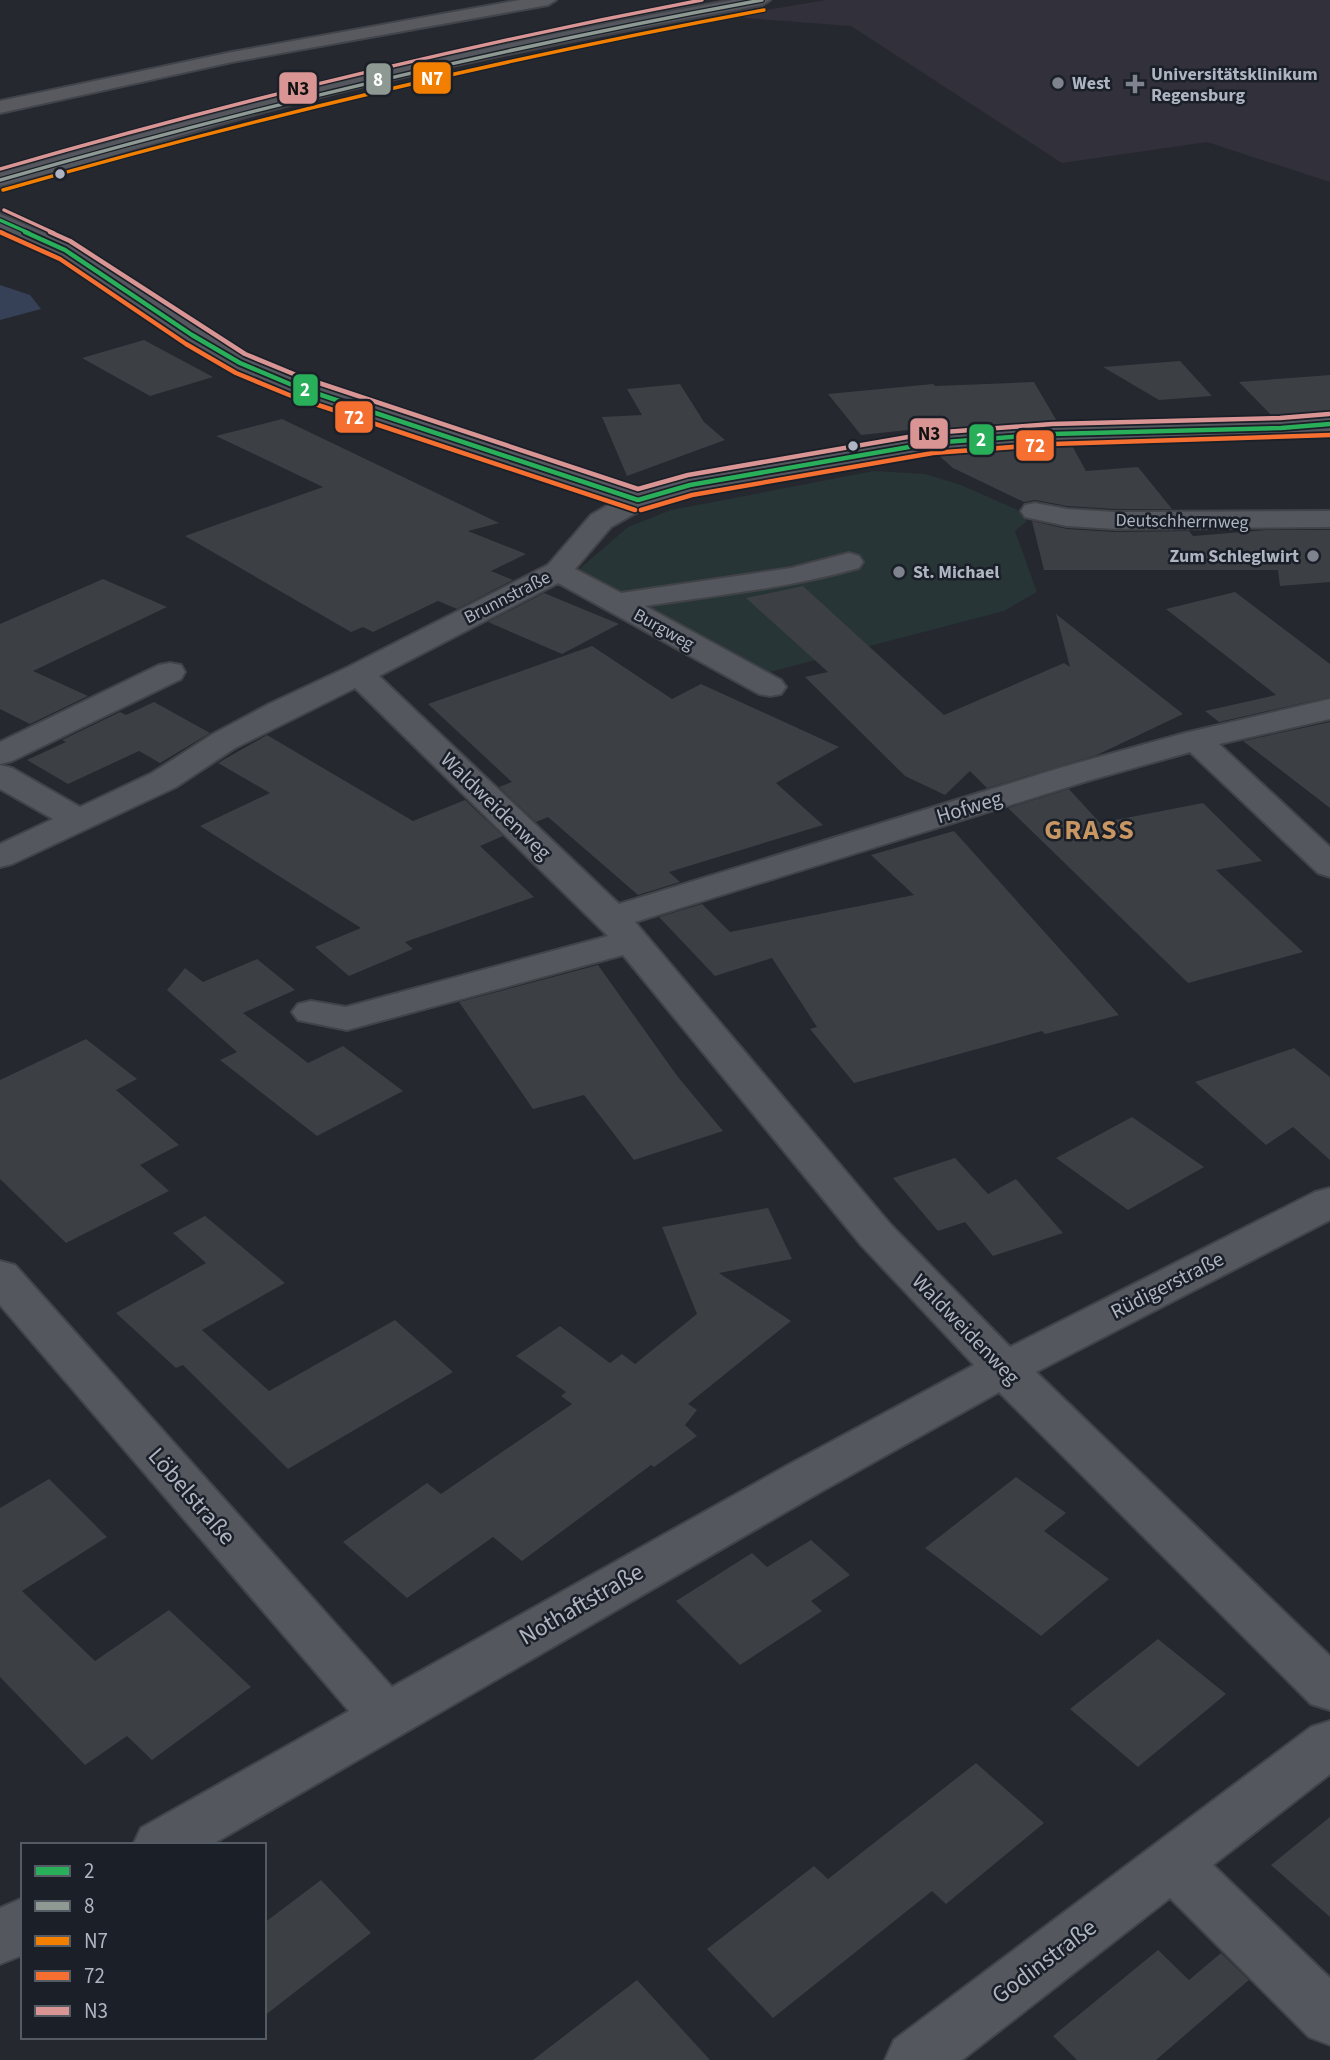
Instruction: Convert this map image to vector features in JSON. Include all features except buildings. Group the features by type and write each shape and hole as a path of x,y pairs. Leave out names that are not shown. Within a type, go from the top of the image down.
{"highway":[{"path":"0,90 172,53 464,0"},
{"path":"0,107 232,57 548,0"}],"street":[{"path":"0,180 213,120 417,68 618,25 762,0"},
{"path":"0,220 65,250 192,335 240,362 297,387 638,500"},
{"name":"Brunnstraße","path":"0,857 164,780 224,741 280,710 359,674 558,571 601,521 638,500 690,485 932,443 1052,434 1254,429 1330,424"},
{"name":"Deutschherrnweg","path":"1035,511 1058,517 1089,520 1272,522 1330,519"},
{"path":"616,603 658,594 810,574 849,562"},
{"name":"Burgweg","path":"558,571 770,687"},
{"path":"0,754 170,672"},
{"name":"Waldweidenweg","path":"359,674 622,930 876,1235 1004,1369 1330,1689"},
{"name":"Hofweg","path":"622,930 1075,774 1196,740 1330,709"},
{"path":"1196,740 1330,866"},
{"path":"0,775 79,820"},
{"path":"310,1012 347,1019 622,930"},
{"name":"Rüdigerstraße","path":"1004,1369 1330,1202"},
{"name":"Löbelstraße","path":"0,1276 385,1716"},
{"name":"Nothaftstraße","path":"164,1843 731,1519 1004,1369"},
{"name":"Godinstraße","path":"915,2060 1330,1743"},
{"path":"1173,1863 1330,2018"},
{"path":"0,1938 21,1925"}],"shaded area":[{"name":"Universitätsklinikum Regensburg","path":"826,0 1330,0 1330,182 1207,142 1062,163 851,26 736,15"},
{"path":"874,471 925,474 961,485 1020,511 1027,521 1015,531 1037,592 1004,611 762,674 577,571 628,527 671,510"}],"water":[{"path":"0,285 30,295 41,309 0,320"}],"transit line":[{"name":"N3","path":"0,169 261,97 436,54 702,0"},
{"name":"8","path":"0,180 189,127 378,79 569,37 762,0"},
{"name":"N7","path":"3,190 381,90 572,47 764,10"},
{"name":"N3","path":"4,210 70,241 245,354 301,377 638,489 688,475 931,433 1052,424 1280,418 1329,414"},
{"name":"2","path":"0,220 65,250 192,335 240,363 297,387 638,500"},
{"name":"72","path":"0,232 60,259 186,344 236,373 294,397 635,510"},
{"name":"2","path":"638,500 690,485 932,443 1052,434 1281,428 1330,424"},
{"name":"72","path":"641,510 692,495 933,453 1053,444 1330,435"}],"place":[{"name":"West","path":"1058,83"},
{"name":"Universitätsklinikum Regensburg","path":"1135,84"},
{"name":"Zum Schleglwirt","path":"1313,556"},
{"name":"St. Michael","path":"899,572"}],"district":[{"name":"GRASS","path":"1090,829"}]}
